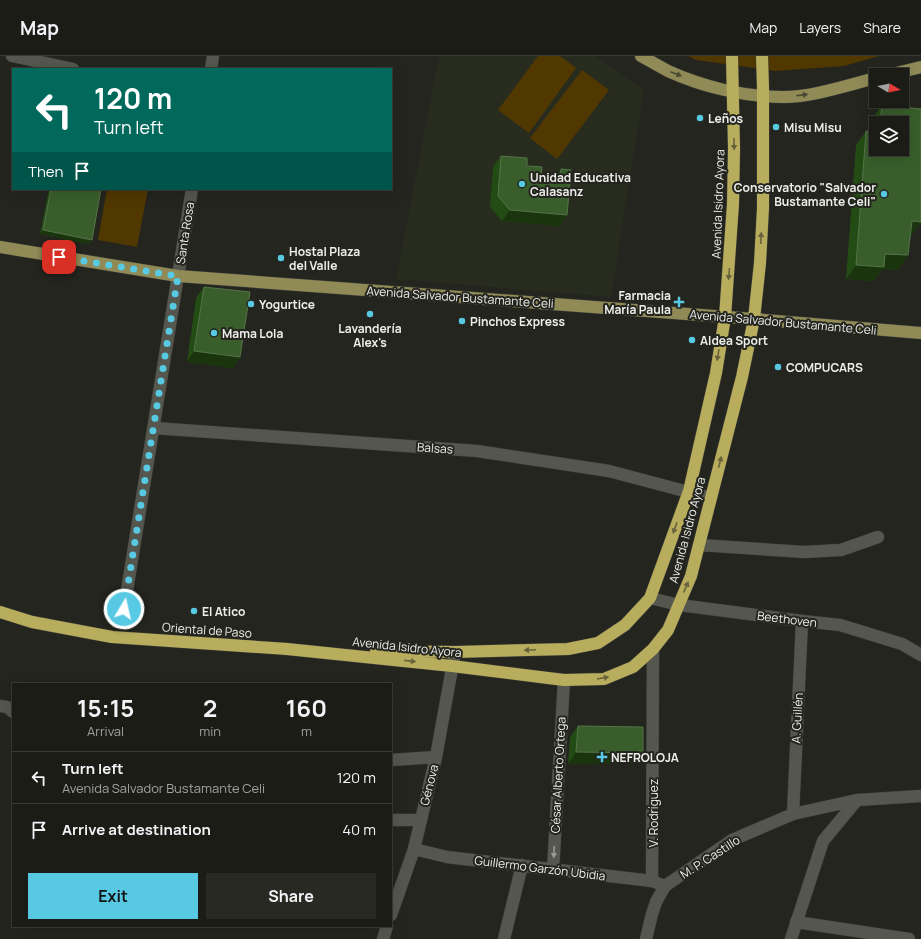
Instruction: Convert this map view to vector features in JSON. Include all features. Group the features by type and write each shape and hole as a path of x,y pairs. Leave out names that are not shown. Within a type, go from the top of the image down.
{"highway":[{"name":"Avenida Isidro Ayora","path":"343,654 366,651 455,652 568,649 598,643 625,625 650,598 689,491 716,373 725,317 733,204 734,148 732,56"},
{"name":"Avenida Isidro Ayora","path":"343,654 564,680 604,679 633,667 653,649 668,630 691,576 742,377 754,319 760,263 763,208 762,56"},
{"name":"Oriental de Paso","path":"0,612 32,622 112,637 343,654"}],"main road":[{"path":"641,56 668,71 702,84 733,86 763,91 784,97 807,95 869,80"},
{"path":"909,70 921,67"},
{"name":"Avenida Salvador Bustamante Celi","path":"0,247 178,276 921,333"}],"street":[{"path":"12,56 68,68"},
{"path":"211,68 213,56"},
{"name":"Santa Rosa","path":"124,609 192,190"},
{"name":"Balsas","path":"154,428 477,451 609,471 711,498"},
{"path":"699,545 804,552 841,550 878,537"},
{"name":"Beethoven","path":"650,598 679,605 840,625 902,644 921,655"},
{"name":"A. Guillén","path":"793,814 802,621"},
{"name":"V. Rodríguez","path":"652,881 653,649"},
{"name":"Génova","path":"392,912 414,849 436,757 455,652"},
{"name":"César Alberto Ortega","path":"552,870 564,680"},
{"path":"0,706 12,711"},
{"path":"392,760 436,757"},
{"name":"M. P. Castillo","path":"646,939 654,908 665,886 732,840 793,814 857,800 921,796"},
{"path":"791,939 823,841 857,800"},
{"path":"392,820 420,820"},
{"name":"Guillermo Garzón Ubidia","path":"414,849 447,857 652,881 665,886"},
{"path":"504,939 522,865"},
{"path":"796,922 909,939"},
{"path":"383,939 387,927"}],"shaded area":[{"name":"Unidad Educativa Calasanz","path":"439,56 596,56 644,90 611,297 396,279"},
{"path":"538,56 560,56 576,68 529,133 498,110"},
{"path":"688,56 879,56 844,66 776,71 696,60"},
{"path":"582,70 609,90 557,159 530,138"},
{"path":"107,190 148,190 137,247 98,240"}],"building":[{"name":"Conservatorio \"Salvador Bustamante Celi\"","path":"882,108 921,109 921,222 912,221 908,255 885,254 884,267 856,265 866,131 869,131 869,156 909,156 909,116 881,116"},
{"path":"501,156 527,158 527,166 542,167 541,175 560,177 561,169 571,170 567,215 510,210 498,196"},
{"path":"51,190 101,190 92,240 43,230"},
{"name":"Mama Lola","path":"204,287 250,292 240,357 194,351"},
{"path":"578,726 643,727 643,753 576,752"}],"place":[{"name":"Leños","path":"700,118"},
{"name":"Misu Misu","path":"776,127"},
{"name":"Unidad Educativa Calasanz","path":"522,184"},
{"name":"Conservatorio \"Salvador Bustamante Celi\"","path":"884,194"},
{"name":"Hostal Plaza del Valle","path":"281,258"},
{"name":"Farmacia María Paula","path":"679,302"},
{"name":"Yogurtice","path":"251,304"},
{"name":"Lavandería Alex's","path":"370,314"},
{"name":"Pinchos Express","path":"462,321"},
{"name":"Mama Lola","path":"214,333"},
{"name":"Aldea Sport","path":"692,340"},
{"name":"COMPUCARS","path":"778,367"},
{"name":"El Atico","path":"194,611"},
{"name":"NEFROLOJA","path":"602,757"}],"route":[{"path":"59,257 178,276 124,609"}]}
